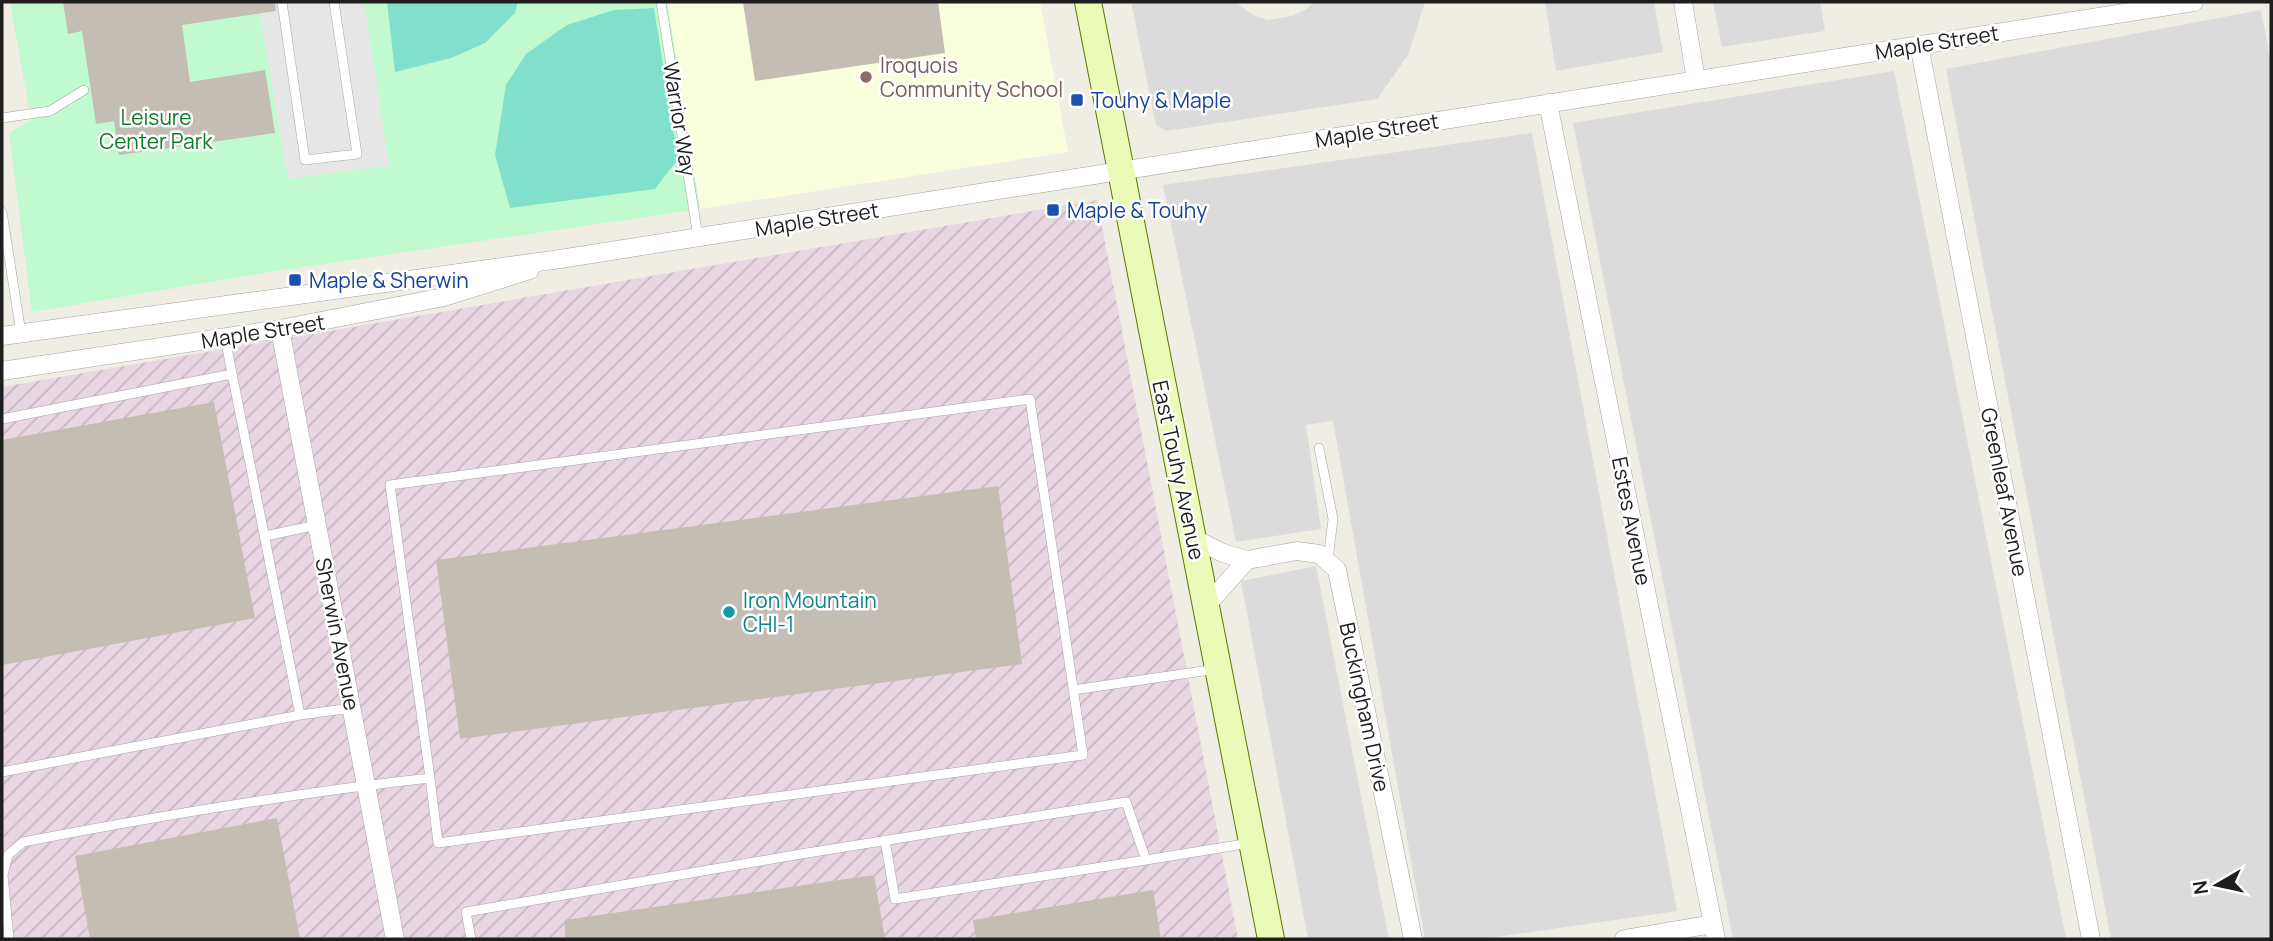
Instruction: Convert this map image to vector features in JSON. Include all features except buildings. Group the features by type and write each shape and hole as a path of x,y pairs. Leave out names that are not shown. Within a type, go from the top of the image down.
{"main road":[{"name":"East Touhy Avenue","path":"1088,2 1270,939"}],"street":[{"path":"1682,2 1696,80"},
{"name":"Maple Street","path":"2,336 560,259 2194,2"},
{"name":"Greenleaf Avenue","path":"1919,45 2091,939"},
{"name":"Estes Avenue","path":"1548,103 1714,931"},
{"name":"Maple Street","path":"2,371 280,329 444,298 515,277 560,259"},
{"name":"Sherwin Avenue","path":"280,329 395,939"},
{"path":"1193,538 1223,553 1247,560 1297,551 1319,554 1328,562"},
{"path":"1207,605 1247,560"},
{"name":"Buckingham Drive","path":"1328,562 1337,570 1413,939"},
{"path":"1624,939 1714,931"}],"lane":[{"path":"282,2 305,160 357,154 334,2"},
{"name":"Warrior Way","path":"661,2 698,237"},
{"path":"2,118 50,111 84,90"},
{"path":"2,212 21,334"},
{"path":"225,338 300,715"},
{"path":"2,419 232,374"},
{"path":"1030,399 1083,755 438,843 430,778 390,485 1030,399"},
{"path":"1320,448 1333,519 1328,562"},
{"path":"265,536 317,525"},
{"path":"1073,690 1219,669"},
{"path":"2,772 300,715 352,708"},
{"path":"9,939 3,875 8,855 23,842 149,818 430,778"},
{"path":"471,939 466,912 1126,802 1146,860"},
{"path":"886,840 895,898 1252,842"}],"shaded area":[{"path":"258,2 364,2 389,165 288,179"},
{"path":"387,2 518,2 515,13 485,43 451,58 395,72"},
{"name":"Iroquois Community School","path":"667,2 1040,2 1068,152 700,209"},
{"path":"1131,2 1235,2 1253,15 1268,20 1292,16 1307,9 1313,2 1425,2 1408,55 1377,99 1167,131 1156,125"},
{"path":"1545,2 1654,2 1663,52 1556,71"},
{"path":"1713,2 1820,2 1825,31 1722,47"},
{"path":"654,8 678,159 655,189 510,208 495,155 506,85 526,54 567,25 614,10"},
{"path":"2261,10 2271,65 2271,939 2111,939 1946,69"},
{"path":"1894,71 2066,939 1733,939 1573,123"},
{"path":"1532,133 1677,911 1482,939 1425,939 1333,421 1306,425 1321,529 1236,542 1163,185"},
{"path":"1097,200 1238,939 2,939 2,387"},
{"path":"1316,566 1389,939 1308,939 1241,581"}],"green space":[{"name":"Leisure Center Park","path":"10,2 667,2 700,209 276,271 32,312 9,133 31,120"}],"place":[{"name":"Iroquois Community School","path":"866,77"},
{"name":"Touhy & Maple","path":"1077,100"},
{"name":"Maple & Touhy","path":"1053,210"},
{"name":"Maple & Sherwin","path":"295,280"},
{"name":"Iron Mountain CHI-1","path":"729,612"}]}
